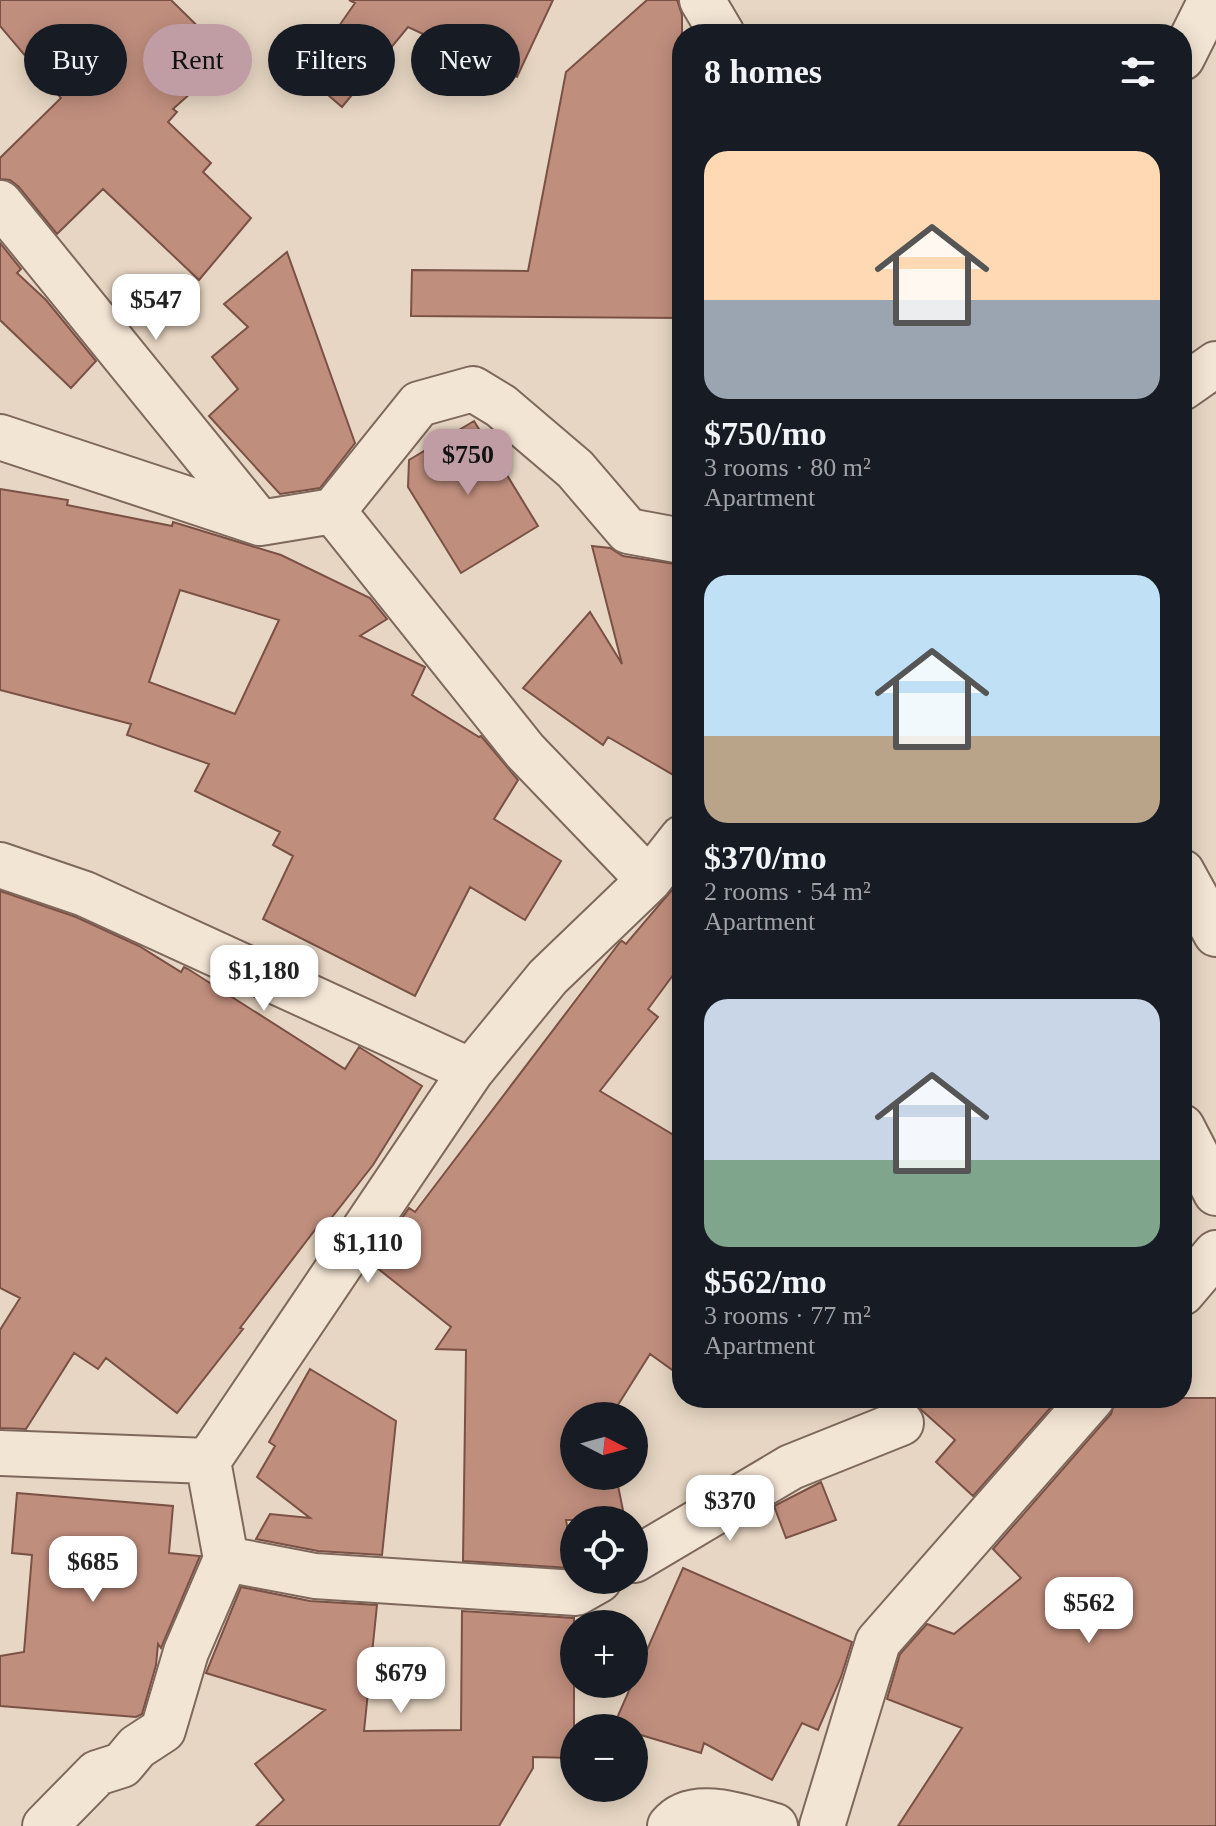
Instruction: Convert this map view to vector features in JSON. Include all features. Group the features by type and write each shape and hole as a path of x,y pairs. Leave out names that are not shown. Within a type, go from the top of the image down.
{"street":[{"path":"702,0 716,24"},
{"path":"1192,38 1211,0"},
{"path":"0,203 260,523"},
{"path":"1192,381 1216,364"},
{"path":"0,437 260,523 333,511 419,404 473,389 501,406 575,469 628,531 672,539"},
{"path":"333,511 525,751 649,880"},
{"path":"45,1826 97,1773 122,1765 137,1747 163,1730 186,1652 226,1559 208,1461 471,1071 548,977 649,880 672,851"},
{"path":"0,865 85,894 471,1071"},
{"path":"1192,890 1216,934"},
{"path":"1192,1146 1216,1193"},
{"path":"1192,1281 1216,1253"},
{"path":"822,1826 878,1642 1083,1408"},
{"path":"648,1552 791,1467 901,1423"},
{"path":"0,1453 208,1461"},
{"path":"226,1559 315,1576 560,1592"},
{"path":"670,1826 676,1819 703,1810 775,1826"}],"building":[{"path":"0,0 171,0 195,24 143,24 143,96 188,96 173,109 177,112 168,122 211,163 203,172 251,218 199,280 103,189 57,234 19,187 10,180 0,179 0,158 61,98 59,96 127,96 127,24 24,24 24,54 0,26"},
{"path":"349,0 553,0 520,71 520,24 411,24 411,28 408,27 395,43 395,24 340,24 355,3"},
{"path":"647,0 677,0 682,24 672,24 672,318 411,316 412,270 528,271 566,72"},
{"path":"329,96 351,96 342,107"},
{"path":"0,243 21,269 17,273 46,300 96,361 71,388 0,320"},
{"path":"287,252 355,443 320,488 280,494 209,416 238,389 212,357 248,327 224,304"},
{"path":"474,421 538,526 461,573 408,487 409,460"},
{"path":"0,489 68,500 67,505 172,526 173,522 281,555 370,598 387,619 360,636 425,667 412,695 481,736 518,780 494,819 561,861 525,920 470,887 415,996 263,919 293,856 273,845 280,832 195,791 209,764 127,735 131,724 0,690","holes":["180,590 279,620 235,714 149,682"]},
{"path":"592,546 610,548 623,556 672,563 672,774 608,737 603,745 523,688 590,612 622,664"},
{"path":"672,890 672,977 648,1009 658,1017 600,1091 672,1134 672,1370 650,1354 620,1402 560,1402 560,1490 619,1490 622,1506 560,1506 560,1567 463,1561 466,1350 436,1349 451,1327 371,1263 409,1208 415,1212 622,941 626,944"},
{"path":"0,891 76,917 139,946 181,972 184,967 188,969 345,1069 359,1047 422,1086 373,1165 325,1226 321,1222 177,1413 106,1358 98,1369 74,1353 26,1429 0,1428 0,1330 20,1298 0,1288"},
{"path":"310,1369 396,1421 382,1555 318,1551 256,1539 270,1514 310,1518 257,1477 275,1446 269,1442"},
{"path":"1192,1398 1216,1398 1216,1826 898,1826 962,1728 887,1699 900,1654 927,1624 954,1634 1021,1578 993,1549 1111,1414 1113,1408 1192,1408"},
{"path":"919,1408 1050,1408 973,1496 936,1462 955,1440"},
{"path":"821,1482 836,1520 786,1538 774,1506"},
{"path":"17,1493 173,1506 169,1553 200,1556 161,1648 158,1644 156,1665 142,1714 136,1717 0,1706 0,1656 24,1652 32,1555 12,1553"},
{"path":"683,1568 852,1642 818,1730 802,1723 772,1780 704,1743 701,1753 648,1737 648,1714 619,1714 626,1698 648,1698 648,1648"},
{"path":"241,1587 310,1601 377,1605 364,1731 461,1730 462,1611 560,1617 560,1698 574,1698 574,1714 560,1714 560,1758 533,1757 533,1768 499,1826 256,1826 284,1800 255,1764 325,1710 206,1673"}]}
